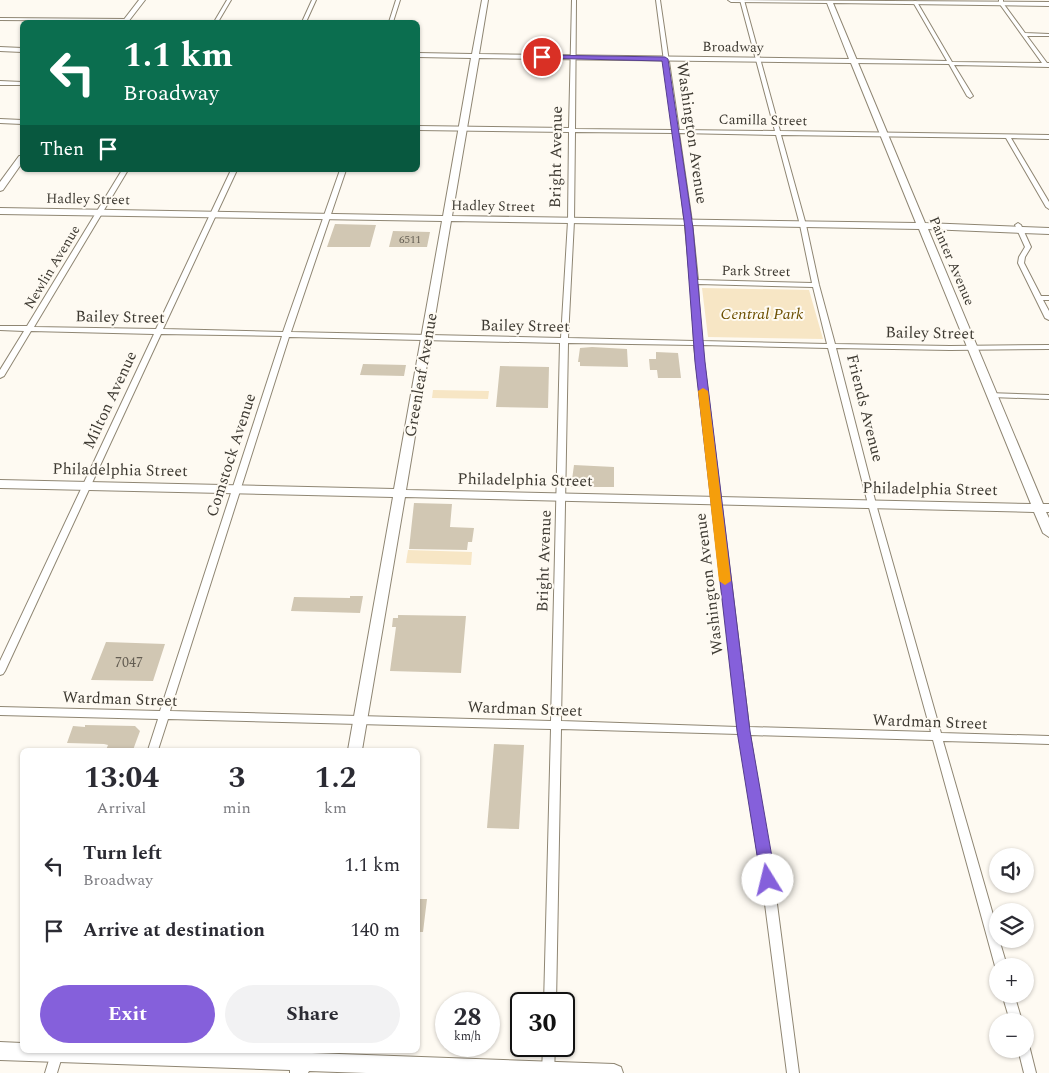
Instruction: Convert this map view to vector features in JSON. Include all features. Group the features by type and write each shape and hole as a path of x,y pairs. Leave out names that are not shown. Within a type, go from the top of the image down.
{"street":[{"path":"127,20 142,0"},
{"path":"217,20 229,0"},
{"path":"305,20 314,0"},
{"path":"392,20 398,0"},
{"name":"Greenleaf Avenue","path":"355,748 485,0"},
{"name":"Bright Avenue","path":"550,992 564,340 571,221 574,0"},
{"name":"Washington Avenue","path":"658,0 688,222 716,500 744,731 768,880 793,1073"},
{"path":"731,0 959,1 1049,4"},
{"name":"Friends Avenue","path":"742,0 803,225 816,285 833,345 872,504 999,958"},
{"name":"Painter Avenue","path":"828,0 991,395 1044,508 1049,533"},
{"path":"914,2 970,96"},
{"path":"1001,2 1048,65"},
{"path":"0,19 63,20"},
{"path":"1024,34 1049,35"},
{"path":"0,50 20,50"},
{"name":"Broadway","path":"420,55 1048,65"},
{"path":"0,84 20,84"},
{"path":"0,121 20,122"},
{"name":"Camilla Street","path":"420,128 1049,137"},
{"path":"1008,136 1049,207"},
{"path":"0,188 20,161"},
{"name":"Newlin Avenue","path":"0,376 124,172"},
{"name":"Milton Avenue","path":"0,671 233,172"},
{"name":"Comstock Avenue","path":"153,748 286,335 342,172"},
{"name":"Hadley Street","path":"0,211 985,227 994,230 1049,226"},
{"path":"1019,228 1028,247 1021,262 1049,318"},
{"name":"Hadley Street","path":"1019,228 1049,231"},
{"name":"Park Street","path":"695,282 816,285"},
{"path":"1039,298 1049,298"},
{"name":"Bailey Street","path":"0,328 427,338 1049,347"},
{"path":"991,395 1049,398"},
{"name":"Philadelphia Street","path":"0,484 1044,508"},
{"name":"Wardman Street","path":"0,711 361,719 1049,740"},
{"path":"0,1051 20,1051"},
{"path":"51,1073 58,1053"},
{"path":"82,1053 614,1073"},
{"path":"548,1072 549,1057"},
{"path":"1026,1058 1030,1073"}],"green space":[{"name":"Central Park","path":"702,288 809,290 823,339 708,337"},
{"path":"433,390 489,391 488,399 432,398"},
{"path":"408,550 472,552 471,565 406,563"}],"building":[{"path":"335,224 376,225 370,247 327,247"},
{"path":"393,231 430,232 427,247 389,247"},
{"path":"580,348 627,349 628,367 580,366 580,362 578,362"},
{"path":"656,352 678,353 681,378 658,378 657,370 650,370 649,359 656,359"},
{"path":"363,364 406,365 404,376 360,375"},
{"path":"500,366 549,367 548,408 496,407"},
{"path":"574,465 614,467 614,487 571,487"},
{"path":"414,503 452,504 450,527 474,528 472,542 468,542 467,550 409,549"},
{"path":"350,596 363,596 360,613 291,611 294,597 350,598"},
{"path":"398,615 466,616 461,673 390,671 396,627 392,627 393,618 398,618"},
{"path":"106,642 165,644 153,681 91,680"},
{"path":"85,725 135,726 140,731 134,748 107,748 108,745 104,744 67,743 73,726 85,727"},
{"path":"494,744 524,745 519,829 487,828"},
{"path":"420,899 427,899 423,932 420,932"}],"slow traffic":[{"path":"703,391 725,581"}],"route":[{"path":"542,57 665,59 689,228 695,282 698,348 744,731 768,880"}]}
